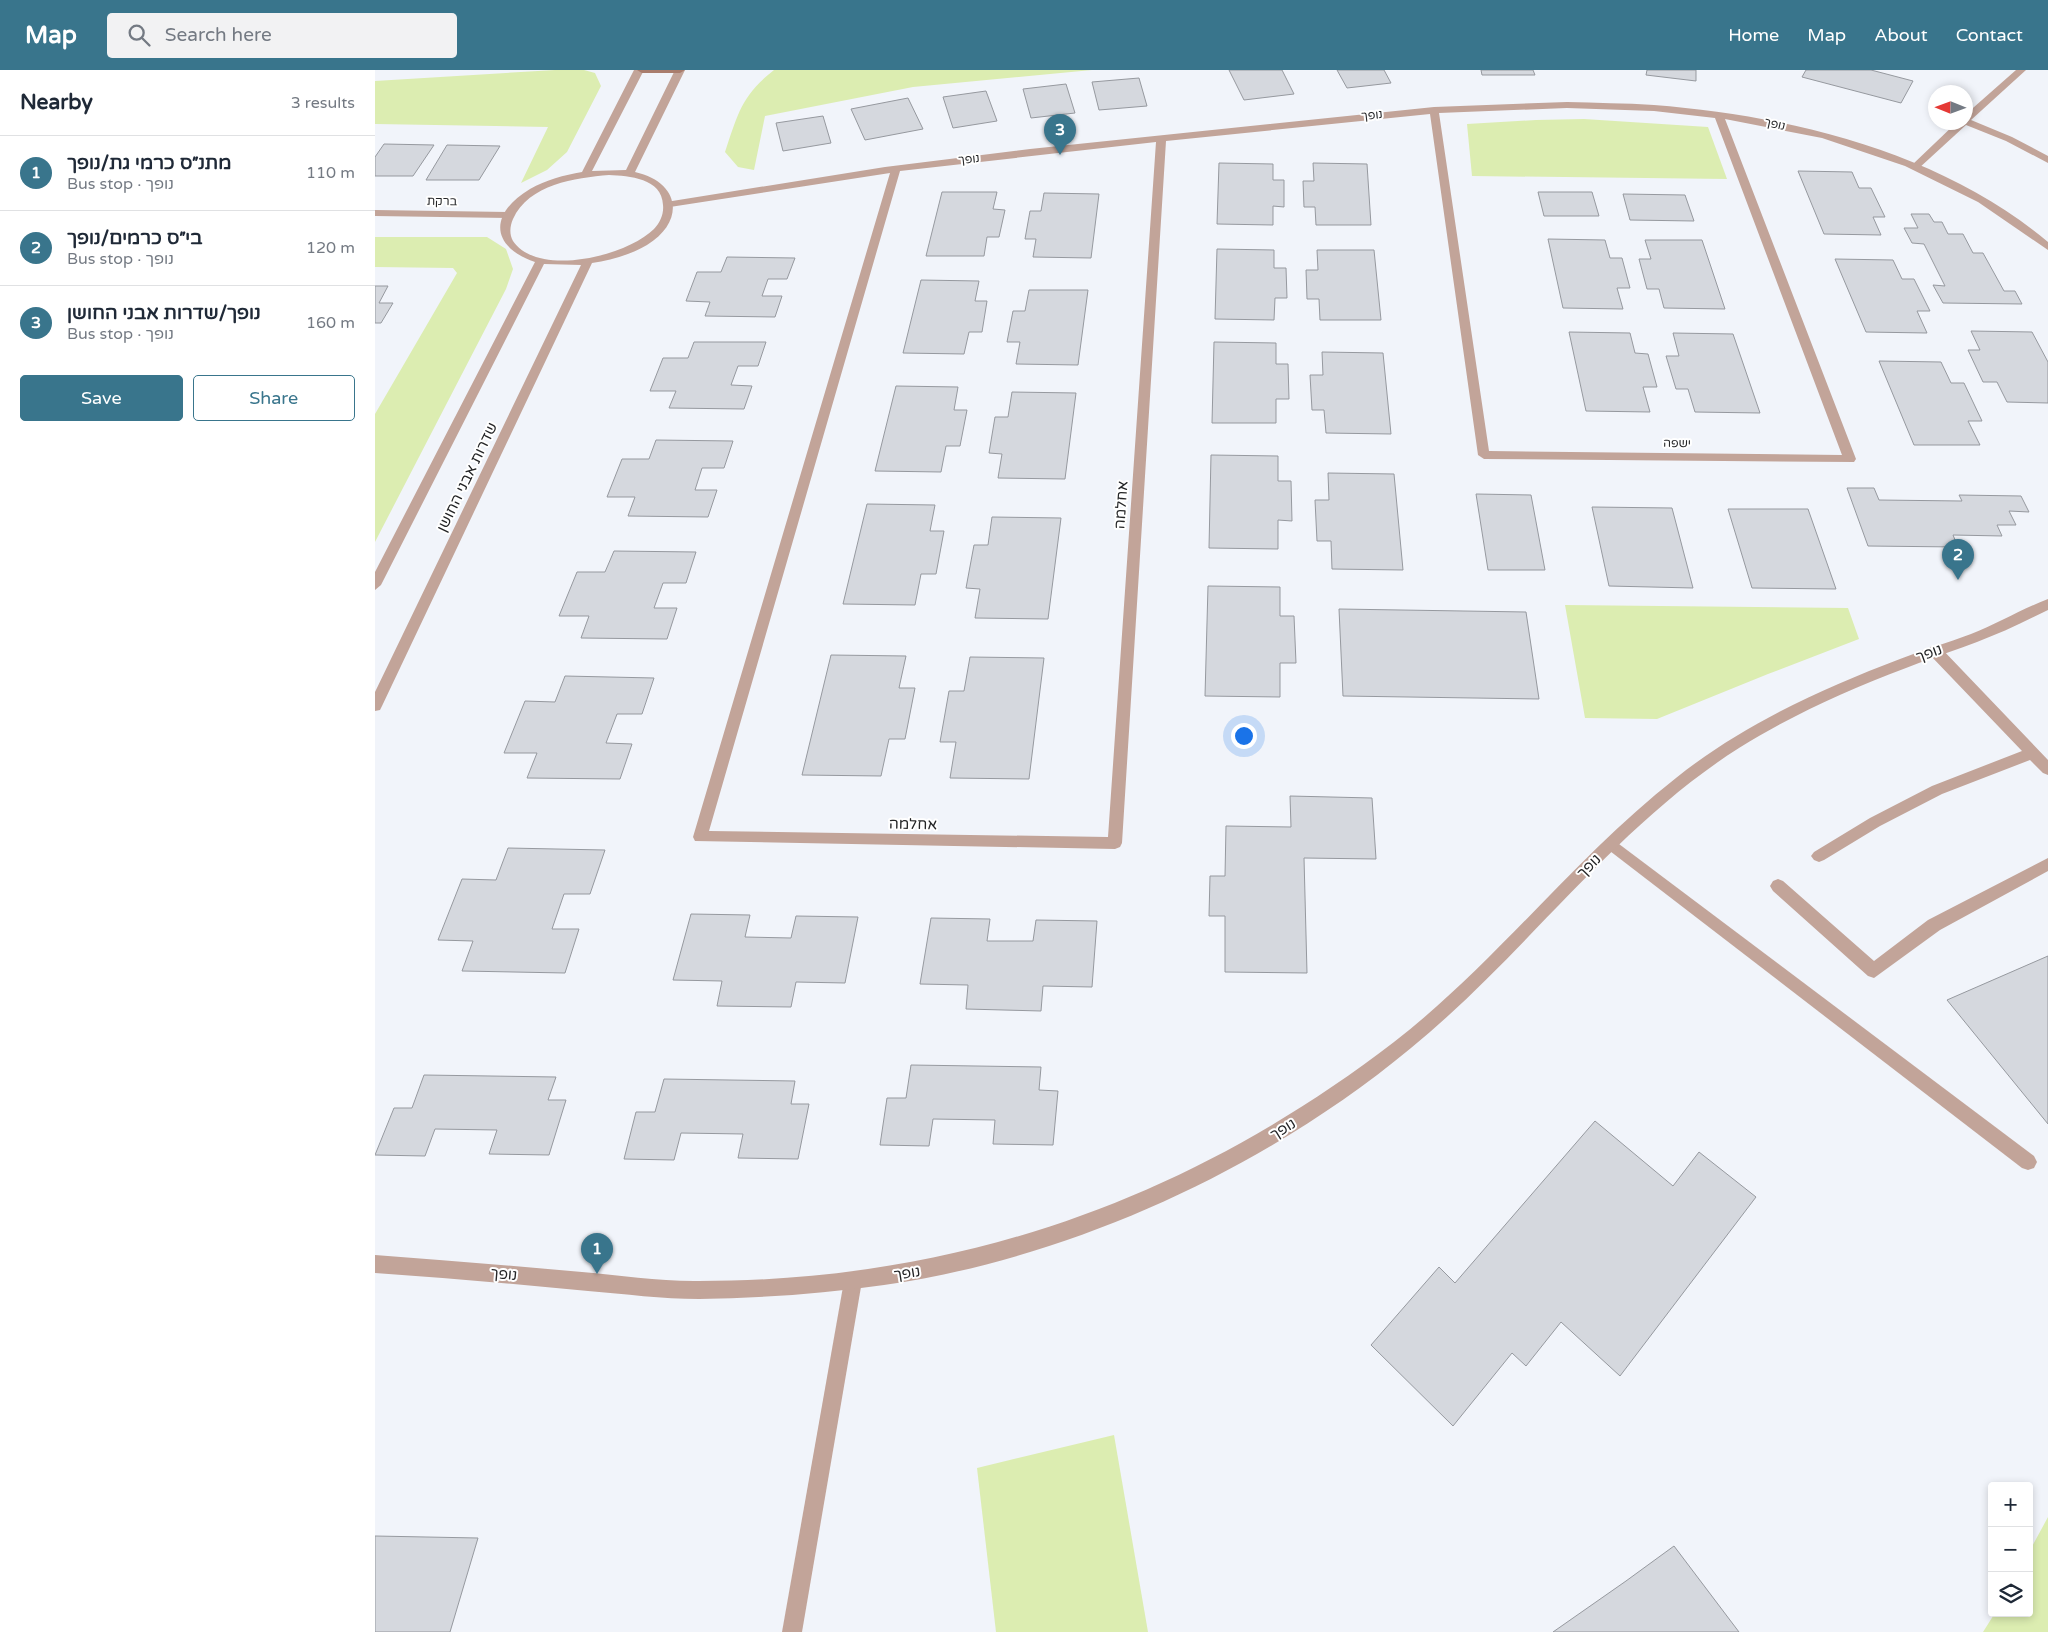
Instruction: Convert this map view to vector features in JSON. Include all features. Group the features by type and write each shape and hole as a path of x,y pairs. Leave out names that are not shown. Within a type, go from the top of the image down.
{"main road":[{"path":"641,70 680,70"}],"street":[{"path":"586,174 641,70"},
{"path":"630,173 680,70"},
{"path":"1973,114 2021,70"},
{"name":"נופך","path":"670,204 896,169 1161,138 1434,110 1577,106 1642,108 1765,121 1864,146 1951,182 2025,227 2048,247"},
{"name":"ישפה","path":"1434,110 1484,455 1850,459 1719,115"},
{"path":"1973,124 2009,139 2048,160"},
{"path":"1915,167 1955,130"},
{"name":"אחלמה","path":"896,169 700,837 1115,843 1161,138"},
{"path":"630,173 659,185 667,194 670,204 667,218 656,232 644,241 615,255 588,261 563,263 541,261 521,254 509,243 504,229 508,214 521,201 539,188 561,179 586,174 630,173"},
{"name":"ברקת","path":"375,213 508,214"},
{"path":"375,585 541,261"},
{"name":"שדרות אבני החושן","path":"375,706 588,261"},
{"name":"נופך","path":"375,1264 691,1290 771,1288 853,1282 935,1268 1016,1248 1098,1221 1178,1187 1256,1146 1331,1098 1403,1045 1471,986 1611,844 1662,796 1733,746 1819,699 1935,651 1980,636 2048,604"},
{"path":"1935,651 2048,770"},
{"path":"1819,856 1875,822 1937,790 2033,753"},
{"path":"1611,844 2028,1162"},
{"path":"1778,886 1874,971 1934,925 2048,864"},
{"path":"792,1632 853,1282"}],"green space":[{"path":"555,70 584,70 595,73 601,86 567,152 547,170 521,183 548,127 375,124 375,81"},
{"path":"774,70 1092,70 913,87 765,116 754,170 738,167 725,152 733,127 747,97"},
{"path":"1584,119 1708,127 1727,179 1472,176 1467,124"},
{"path":"375,237 487,237 506,249 513,269 506,289 375,542 375,414 457,273 453,268 375,267"},
{"path":"1565,605 1848,608 1859,639 1657,719 1585,718"},
{"path":"1114,1435 1148,1632 996,1632 977,1468"},
{"path":"2048,1517 2048,1632 1983,1632 1992,1617 2033,1617 2033,1545"}],"building":[{"path":"1229,70 1282,70 1294,94 1244,100"},
{"path":"1337,70 1384,70 1391,83 1347,88"},
{"path":"1481,70 1533,70 1535,75 1482,75"},
{"path":"1647,70 1696,70 1696,81 1646,75"},
{"path":"1806,70 1871,70 1913,81 1901,103 1802,77"},
{"path":"1139,78 1147,106 1099,110 1092,82"},
{"path":"1066,84 1075,113 1031,118 1023,89"},
{"path":"986,91 997,121 953,128 943,97"},
{"path":"908,98 923,129 865,140 851,109"},
{"path":"823,116 831,143 783,151 776,123"},
{"path":"384,144 434,145 413,176 375,176 375,157"},
{"path":"447,145 500,146 479,180 426,180"},
{"path":"1219,163 1273,164 1273,180 1284,180 1284,207 1273,206 1273,225 1217,224"},
{"path":"1313,163 1367,164 1371,225 1316,225 1315,207 1304,207 1303,181 1314,181"},
{"path":"1798,171 1852,172 1859,188 1871,188 1885,217 1873,217 1881,235 1824,234"},
{"path":"942,192 997,192 993,209 1005,210 999,237 987,237 984,256 926,256"},
{"path":"1538,192 1592,192 1599,216 1544,216"},
{"path":"1044,193 1099,194 1091,258 1033,257 1036,239 1025,239 1030,211 1041,211"},
{"path":"1623,194 1685,195 1694,221 1630,220"},
{"path":"1911,214 1929,214 1934,222 1942,222 1948,234 1963,234 1973,253 1983,253 2004,291 2015,291 2022,304 1943,303 1933,285 1945,286 1924,244 1912,243 1904,228 1918,228"},
{"path":"1548,239 1605,240 1610,258 1622,258 1630,288 1617,288 1623,309 1563,308"},
{"path":"1645,240 1702,240 1725,309 1664,308 1659,289 1647,289 1639,259 1651,259"},
{"path":"1217,249 1274,250 1274,268 1286,268 1287,298 1275,298 1274,320 1215,319"},
{"path":"1317,250 1374,250 1381,320 1320,320 1319,299 1307,299 1306,270 1318,270"},
{"path":"727,257 795,258 787,279 768,279 762,296 782,296 775,317 705,316 710,302 686,301 697,272 721,272"},
{"path":"1835,259 1893,260 1902,279 1914,279 1930,311 1917,311 1927,333 1866,332"},
{"path":"921,280 979,281 975,301 987,301 982,332 969,332 964,354 903,353"},
{"path":"375,286 388,286 379,303 393,303 381,323 375,323"},
{"path":"1029,290 1088,290 1078,365 1016,364 1020,342 1007,342 1013,311 1025,311"},
{"path":"1971,331 2032,332 2048,362 2048,403 2007,402 1997,382 1983,382 1968,350 1980,350"},
{"path":"1569,332 1630,333 1635,353 1648,354 1657,387 1643,387 1650,412 1586,411"},
{"path":"1673,333 1733,334 1760,413 1695,412 1688,389 1676,389 1666,356 1679,356"},
{"path":"694,342 766,342 758,366 738,366 731,385 752,386 744,409 669,408 676,391 650,391 663,358 688,358"},
{"path":"1214,342 1276,343 1276,364 1288,364 1289,399 1276,399 1276,423 1212,423"},
{"path":"1322,352 1383,353 1391,434 1326,433 1324,410 1312,410 1310,375 1323,375"},
{"path":"1879,361 1941,362 1951,383 1964,383 1982,421 1968,421 1980,445 1914,445"},
{"path":"896,386 958,387 954,410 967,410 960,446 946,446 941,472 875,471"},
{"path":"1012,392 1076,393 1065,479 998,478 1002,454 989,453 995,417 1008,417"},
{"path":"656,440 733,441 724,468 702,468 695,490 717,490 708,517 628,516 635,497 607,497 622,459 649,459"},
{"path":"1211,455 1278,456 1278,481 1291,481 1292,521 1278,520 1278,549 1209,548"},
{"path":"1328,473 1394,474 1403,570 1332,569 1331,541 1317,541 1315,500 1329,500"},
{"path":"1847,488 1874,488 1879,500 1962,501 1959,495 2021,496 2029,512 2009,511 2016,525 1997,525 2002,536 1953,535 1958,547 1868,546"},
{"path":"1476,494 1531,495 1545,570 1488,570"},
{"path":"867,504 935,505 930,531 944,531 936,574 921,574 915,605 843,604"},
{"path":"1592,507 1672,508 1693,588 1609,586"},
{"path":"1728,509 1808,509 1836,589 1752,588"},
{"path":"992,517 1061,518 1048,619 975,618 980,589 966,588 974,545 988,545"},
{"path":"614,551 696,552 686,583 663,583 654,608 677,608 667,639 581,638 589,616 559,616 577,572 605,572"},
{"path":"1208,586 1280,587 1280,616 1294,616 1296,663 1280,663 1280,697 1205,696"},
{"path":"1339,609 1526,612 1539,699 1343,696"},
{"path":"831,655 906,656 899,688 915,688 905,739 889,739 881,776 802,775"},
{"path":"970,657 1044,658 1029,779 950,778 956,742 940,742 949,691 964,691"},
{"path":"565,676 654,678 642,714 617,714 606,743 632,744 620,779 527,778 537,753 504,753 525,701 555,702"},
{"path":"1290,796 1372,798 1376,859 1304,858 1307,973 1225,972 1225,916 1209,916 1210,876 1225,876 1226,826 1291,827"},
{"path":"508,848 605,850 590,894 564,894 552,929 579,929 565,973 462,971 473,941 438,940 462,879 496,880"},
{"path":"691,914 750,915 745,937 791,938 796,916 858,917 845,983 796,982 791,1007 717,1006 722,981 673,980"},
{"path":"931,918 990,919 987,941 1033,941 1036,920 1097,921 1092,987 1043,986 1041,1011 966,1009 968,985 920,984"},
{"path":"2048,956 2048,1124 1947,1000"},
{"path":"911,1065 1041,1067 1039,1090 1058,1091 1053,1145 993,1144 995,1120 933,1119 929,1146 880,1145 887,1098 906,1098"},
{"path":"424,1075 556,1077 548,1100 566,1100 549,1155 489,1154 497,1130 435,1129 425,1156 375,1155 394,1108 412,1108"},
{"path":"664,1079 795,1081 791,1104 809,1104 798,1159 738,1158 743,1134 681,1133 674,1160 624,1159 636,1112 655,1112"},
{"path":"1595,1121 1673,1186 1699,1152 1756,1197 1620,1376 1561,1322 1526,1366 1512,1353 1453,1426 1371,1345 1439,1267 1455,1283"},
{"path":"375,1536 478,1538 450,1632 375,1632"},
{"path":"1674,1546 1739,1632 1553,1632 1626,1581"}],"place":[{"name":"נופך/שדרות אבני החושן","path":"1060,155"},
{"name":"בי״ס כרמים/נופך","path":"1958,580"},
{"name":"מתנ״ס כרמי גת/נופך","path":"597,1274"}]}
